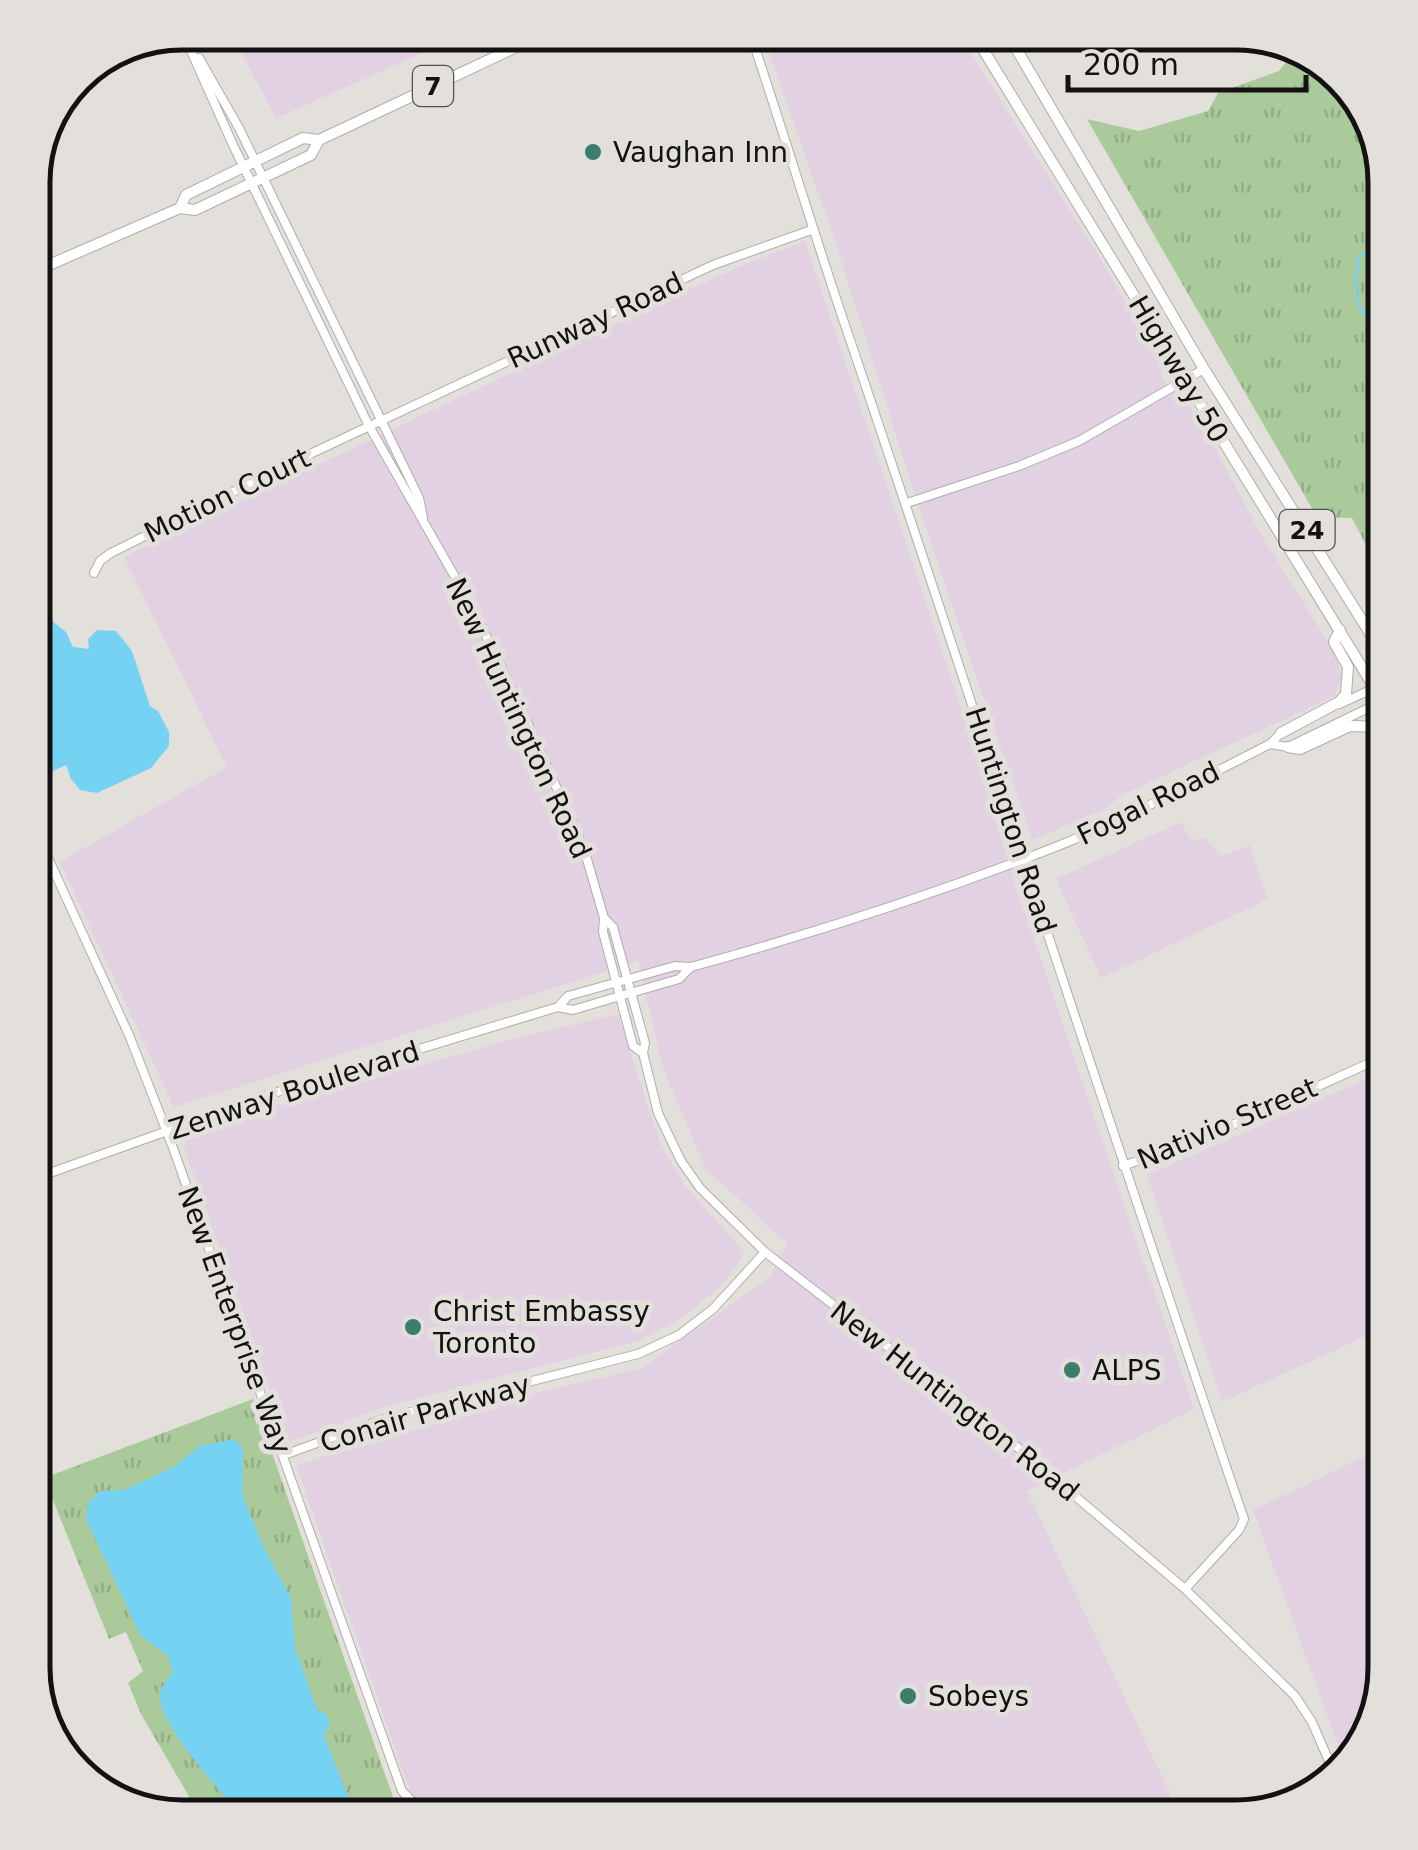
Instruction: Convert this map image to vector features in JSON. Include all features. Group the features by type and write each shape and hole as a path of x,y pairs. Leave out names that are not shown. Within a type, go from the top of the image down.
{"main road":[{"name":"7","path":"180,208 186,195 249,164 304,138 320,140 508,50"},
{"name":"Highway 50","path":"983,50 1340,630 1368,668"},
{"name":"Highway 50","path":"1016,50 1204,369 1368,628"},
{"name":"7","path":"50,265 180,208 195,210 311,155 320,140"},
{"path":"1364,621 1368,626"},
{"path":"1281,733 1339,702 1346,694 1348,667 1334,642 1340,630"},
{"path":"1288,747 1300,748 1350,726 1368,726"}],"street":[{"name":"New Huntington Road","path":"193,50 224,101 249,164 419,498 424,521"},
{"name":"Huntington Road","path":"756,50 908,503 1123,1166 1244,1519 1239,1530 1185,1589"},
{"name":"New Huntington Road","path":"258,180 369,426 470,605 584,848 633,1046 643,1054"},
{"name":"Runway Road","path":"369,426 713,265 814,229"},
{"path":"908,503 1060,449 1204,369"},
{"name":"Motion Court","path":"94,573 110,553 369,426"},
{"name":"Fogal Road","path":"1024,858 1061,845 1270,744 1281,733 1368,691"},
{"path":"1270,744 1288,747 1368,710"},
{"name":"Zenway Boulevard","path":"50,1173 271,1094 558,1006 568,996 675,966 691,968 814,933 1024,858"},
{"name":"New Enterprise Way","path":"50,862 129,1034 402,1791 411,1800"},
{"name":"New Huntington Road","path":"604,918 613,928 631,992 658,1113 683,1164 700,1188 765,1252 1012,1442 1185,1589 1295,1696 1312,1722 1329,1761"},
{"name":"Zenway Boulevard","path":"558,1006 573,1010 679,979 691,968"},
{"name":"Nativio Street","path":"1123,1166 1210,1135 1368,1064"},
{"name":"Conair Parkway","path":"284,1455 383,1419 638,1354 679,1335 712,1309 765,1252"}],"shaded area":[{"path":"240,50 430,50 276,118"},
{"path":"969,50 1100,258 1161,366 1162,378 1202,424 1260,533 1336,655 1342,678 1334,696 1122,795 1105,809 1032,840 921,514 831,229 769,53"},
{"path":"805,241 970,734 1017,890 1194,1409 1027,1491 1173,1800 413,1800 296,1465 545,1391 642,1368 770,1277 788,1244 705,1168 662,1065 638,961 174,1107 60,862 227,767 124,557 743,265"},
{"path":"1181,822 1192,842 1204,837 1221,856 1250,845 1268,899 1101,978 1056,879"},
{"path":"618,1014 660,1143 686,1187 745,1253 720,1287 679,1320 638,1341 388,1406 287,1440 184,1147 186,1141 273,1107 509,1040"},
{"path":"1368,1078 1368,1335 1222,1402 1147,1175"},
{"path":"1368,1455 1368,1668 1361,1711 1339,1749 1253,1510"}],"green space":[{"path":"1287,61 1323,83 1346,109 1364,148 1368,182 1368,549 1352,518 1317,517 1087,119 1139,131 1208,111 1218,93 1279,71"},
{"path":"253,1399 394,1800 191,1800 141,1714 128,1683 143,1671 126,1632 109,1639 50,1493 50,1476"}],"water":[{"path":"50,619 66,632 73,647 89,649 88,639 97,630 116,631 132,651 150,706 158,711 169,732 169,746 151,768 97,793 80,790 66,765 51,772"},
{"path":"234,1439 243,1448 242,1494 264,1548 291,1598 295,1648 317,1710 326,1714 330,1723 324,1735 349,1800 228,1800 178,1738 161,1705 160,1692 173,1672 167,1655 141,1636 86,1519 88,1502 101,1491 124,1490 174,1467 200,1446"}],"waterway":[{"path":"1368,251 1359,257 1356,287 1358,302 1368,314"}],"place":[{"name":"Vaughan Inn","path":"593,152"},
{"name":"Christ Embassy Toronto","path":"413,1327"},
{"name":"ALPS","path":"1072,1370"},
{"name":"Sobeys","path":"908,1696"}]}
